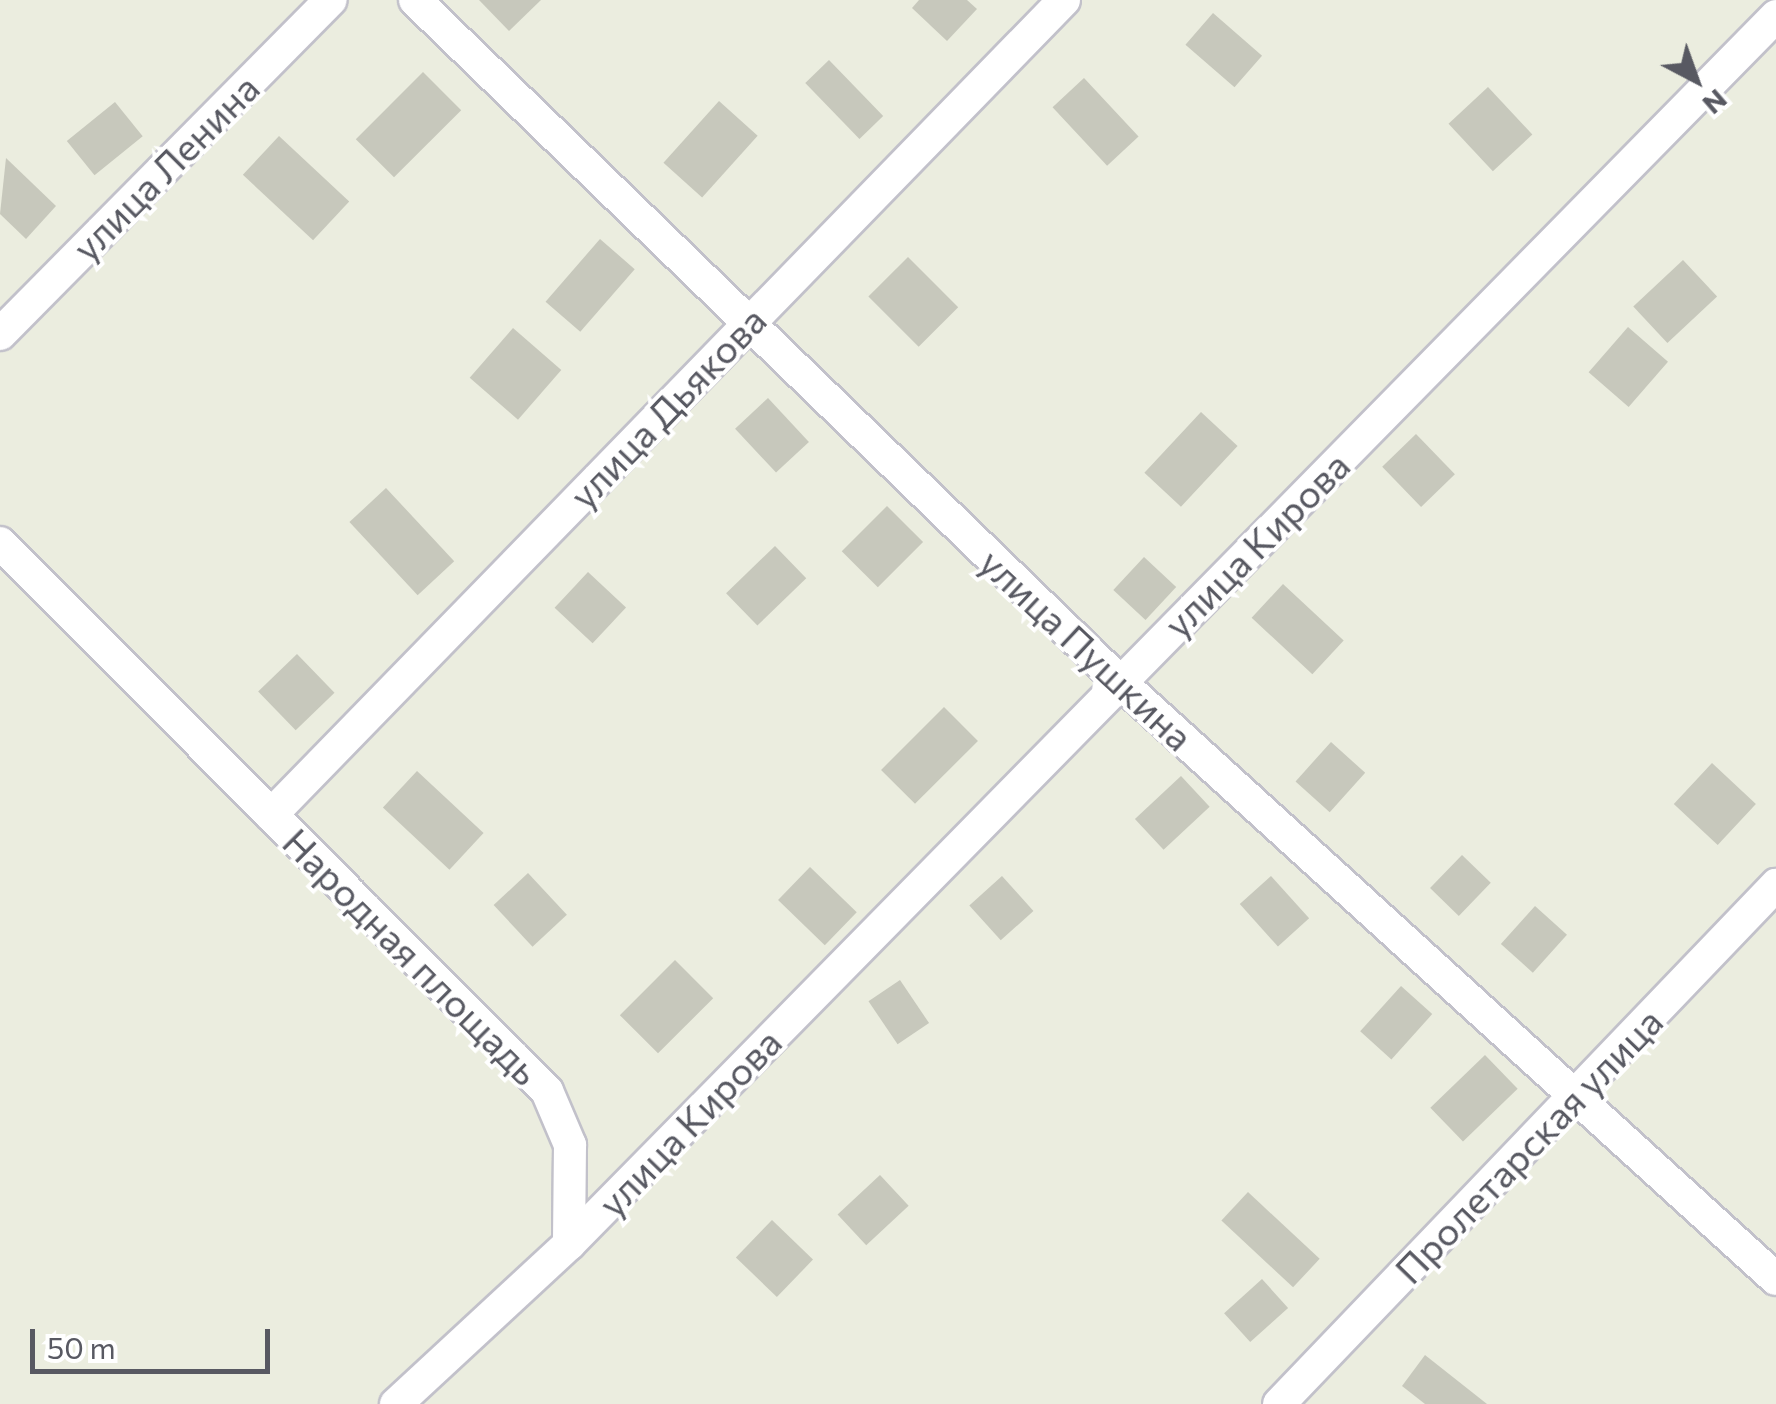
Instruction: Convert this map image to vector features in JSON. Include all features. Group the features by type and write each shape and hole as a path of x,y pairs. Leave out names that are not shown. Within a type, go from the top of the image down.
{"street":[{"name":"улица Ленина","path":"0,334 330,0"},
{"name":"улица Пушкина","path":"415,0 745,326 1120,682 1578,1093 1776,1279"},
{"name":"улица Дьякова","path":"272,815 1064,0"},
{"name":"улица Кирова","path":"569,1244 1776,16"},
{"name":"Народная площадь","path":"0,542 547,1091 570,1145 569,1244"},
{"name":"Пролетарская улица","path":"1279,1404 1776,885"},
{"path":"396,1404 569,1244"}],"building":[{"path":"479,0 541,0 509,31"},
{"path":"919,0 967,0 977,9 947,41 912,8"},
{"path":"1213,13 1262,56 1235,87 1185,45"},
{"path":"829,60 883,116 859,139 805,83"},
{"path":"423,72 461,110 394,177 356,139"},
{"path":"1084,78 1139,137 1107,166 1053,107"},
{"path":"1488,87 1532,135 1493,171 1449,124"},
{"path":"719,101 758,136 702,197 663,163"},
{"path":"115,102 143,136 95,175 67,141"},
{"path":"279,136 349,201 313,240 243,175"},
{"path":"6,158 56,206 26,239 0,214"},
{"path":"600,239 635,269 580,332 546,302"},
{"path":"908,257 958,307 919,347 868,297"},
{"path":"1683,260 1717,297 1667,343 1633,306"},
{"path":"1628,327 1668,362 1629,407 1589,372"},
{"path":"513,328 561,370 518,420 470,378"},
{"path":"768,398 809,442 776,473 735,429"},
{"path":"1201,412 1238,446 1181,507 1144,473"},
{"path":"1416,434 1455,474 1421,507 1382,467"},
{"path":"386,488 454,561 418,595 349,522"},
{"path":"887,506 923,542 878,587 842,551"},
{"path":"775,546 806,578 757,626 726,593"},
{"path":"1144,557 1176,587 1145,620 1113,590"},
{"path":"588,572 626,607 593,643 555,608"},
{"path":"1283,584 1344,641 1312,674 1252,618"},
{"path":"297,654 335,693 296,730 258,692"},
{"path":"944,707 978,741 915,804 881,770"},
{"path":"1331,742 1365,773 1330,812 1296,781"},
{"path":"1712,763 1756,804 1718,845 1674,804"},
{"path":"417,771 484,833 449,870 383,808"},
{"path":"1181,776 1210,807 1164,850 1135,819"},
{"path":"1462,855 1491,883 1459,916 1430,888"},
{"path":"810,867 857,912 825,945 778,900"},
{"path":"528,873 567,915 533,947 494,905"},
{"path":"1002,876 1033,911 1001,940 969,905"},
{"path":"1271,876 1309,918 1278,946 1240,904"},
{"path":"1535,906 1567,935 1533,973 1501,944"},
{"path":"675,960 713,998 658,1053 620,1015"},
{"path":"900,980 929,1023 898,1044 868,1001"},
{"path":"1401,986 1432,1014 1391,1059 1360,1031"},
{"path":"1485,1055 1518,1089 1463,1142 1430,1108"},
{"path":"880,1175 909,1206 866,1245 838,1215"},
{"path":"1248,1192 1320,1259 1293,1287 1221,1221"},
{"path":"772,1220 813,1260 777,1297 736,1257"},
{"path":"1262,1279 1288,1308 1250,1342 1224,1313"},
{"path":"1425,1355 1487,1404 1425,1404 1402,1386"}]}
